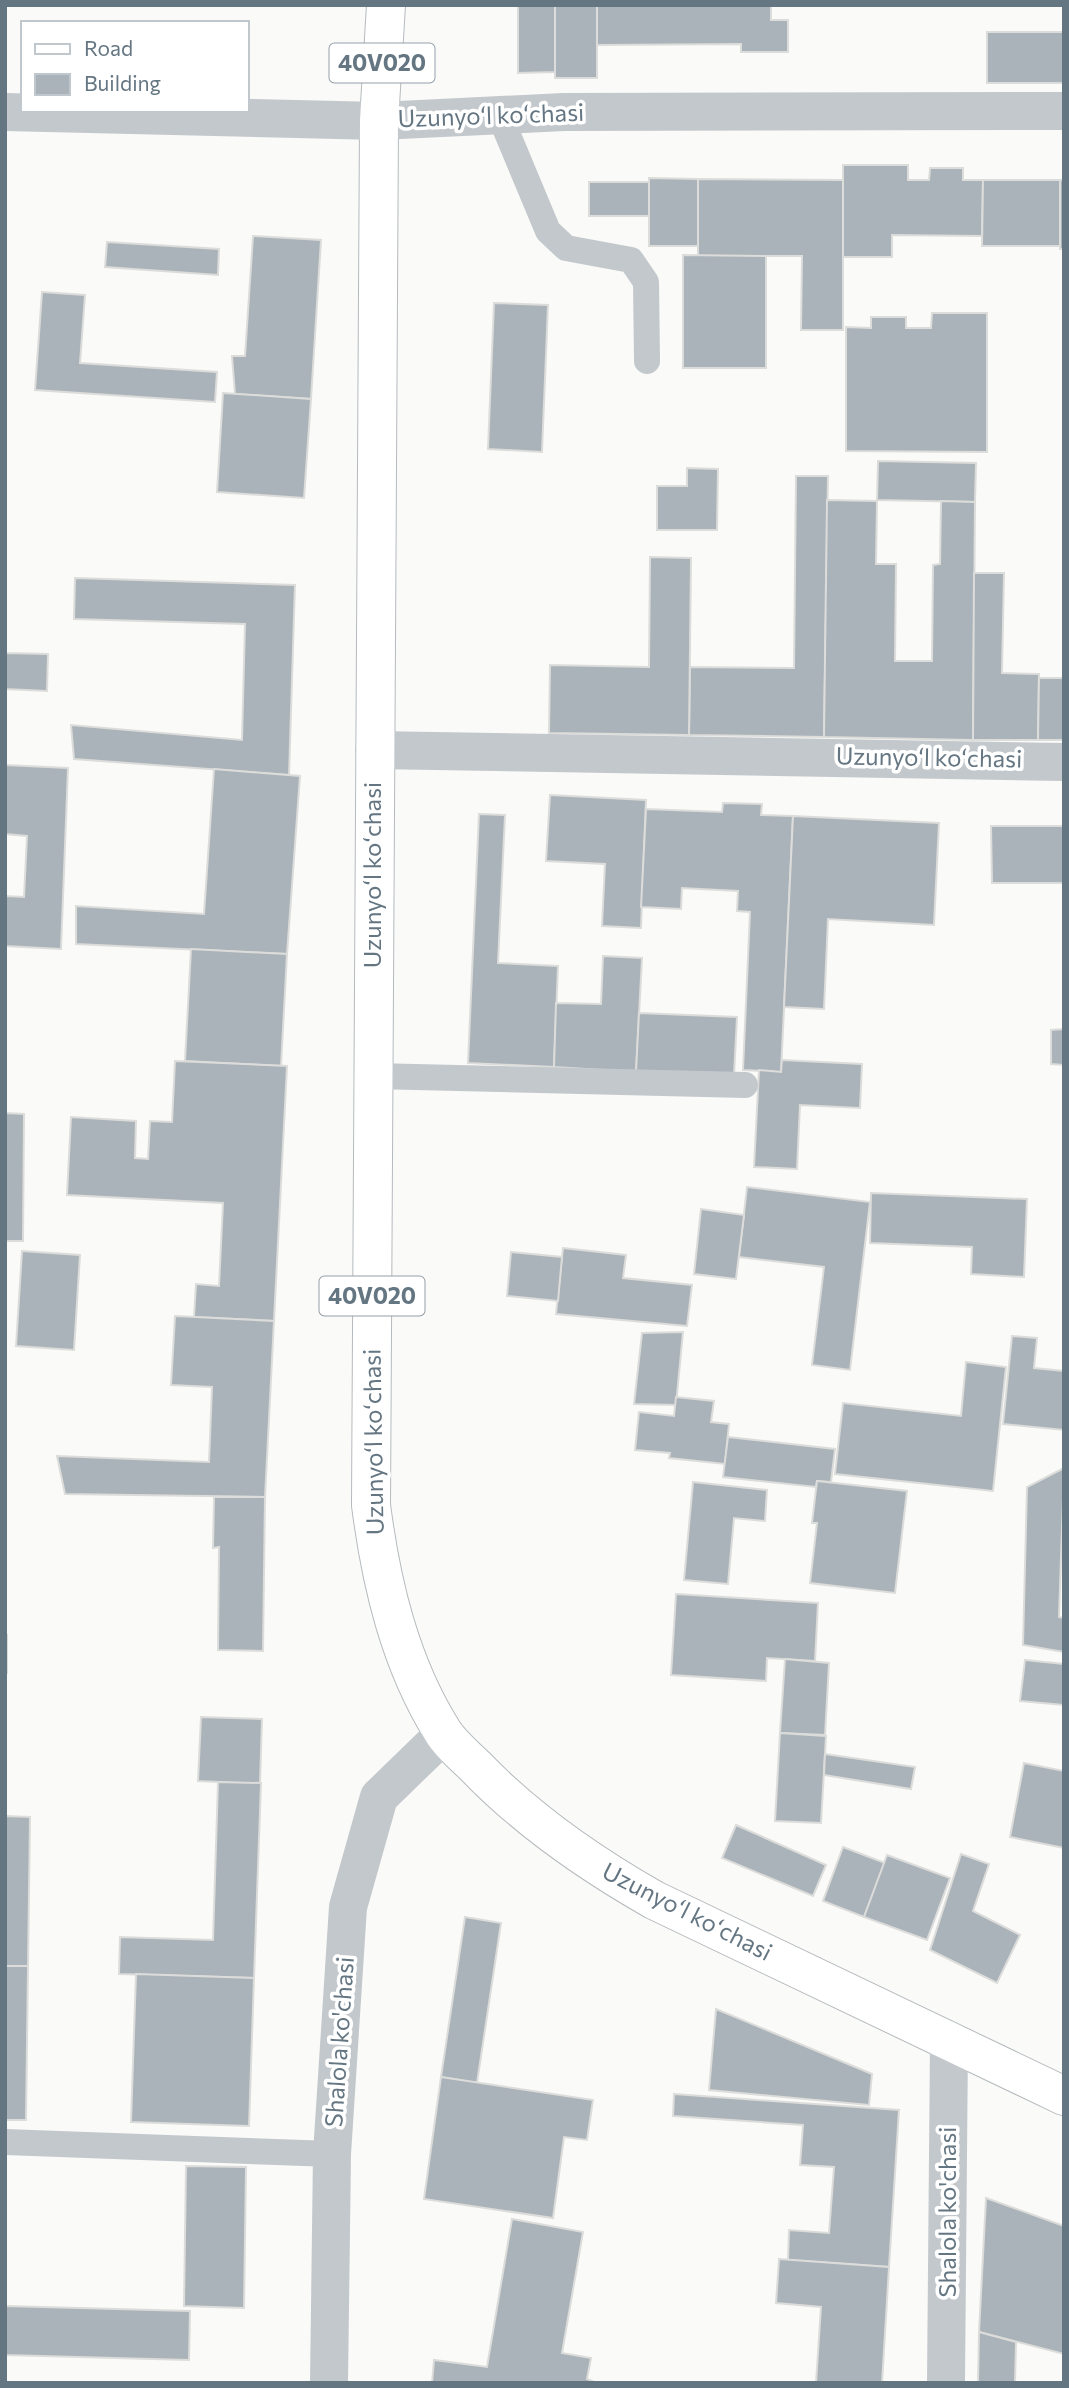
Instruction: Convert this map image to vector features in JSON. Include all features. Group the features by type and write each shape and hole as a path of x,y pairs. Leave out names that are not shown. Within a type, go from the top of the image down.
{"main road":[{"name":"40V020","path":"379,121 386,5"},
{"name":"Uzunyoʻl koʻchasi","path":"379,121 371,1505 379,1562 395,1624 415,1682 444,1734 490,1782 597,1867 654,1900 1064,2096"}],"street":[{"name":"Uzunyoʻl koʻchasi","path":"379,121 564,112 1064,111"},
{"path":"42,112 379,121"},
{"name":"Uzunyoʻl koʻchasi","path":"374,750 1064,762"},
{"name":"Shalola ko'chasi","path":"329,2383 332,2154 348,1907 379,1797 444,1734"},
{"name":"Shalola ko'chasi","path":"946,2383 949,2040"}],"lane":[{"path":"500,116 548,231 566,248 632,260 646,282 648,361"},
{"path":"373,1076 745,1085"},
{"path":"5,2142 332,2154"}],"building":[{"path":"518,5 555,5 556,72 518,73"},
{"path":"555,5 597,5 597,78 555,78"},
{"path":"597,5 771,5 771,20 788,20 788,52 741,52 741,44 597,45"},
{"path":"987,32 1064,32 1064,83 987,83"},
{"path":"843,165 908,165 908,180 929,180 930,168 963,168 963,180 983,180 982,236 892,235 892,257 843,257"},
{"path":"649,178 698,179 698,246 649,246"},
{"path":"698,179 843,180 843,330 801,330 802,256 698,256"},
{"path":"983,180 1060,180 1060,246 982,246"},
{"path":"1060,180 1064,180 1064,249 1060,249"},
{"path":"589,182 649,182 649,216 589,216"},
{"path":"253,236 321,240 311,399 235,394 232,356 245,356"},
{"path":"107,242 219,249 218,275 105,267"},
{"path":"683,255 766,256 766,368 683,368"},
{"path":"42,292 85,295 80,363 217,372 215,402 35,390"},
{"path":"494,303 548,305 542,452 488,449"},
{"path":"932,313 987,313 987,452 846,451 846,327 871,328 871,317 906,317 906,328 931,328"},
{"path":"223,393 311,399 304,498 217,492"},
{"path":"878,461 976,463 975,502 877,500"},
{"path":"687,468 718,469 717,530 657,530 657,486 687,486"},
{"path":"796,476 828,476 824,737 689,735 690,667 794,668"},
{"path":"827,500 877,501 876,564 896,564 895,661 932,661 933,565 940,564 941,501 975,502 973,740 824,737"},
{"path":"650,557 691,558 689,735 549,733 550,665 649,667"},
{"path":"974,573 1004,573 1002,673 1039,674 1038,740 973,740"},
{"path":"75,578 295,585 289,775 74,759 71,725 242,740 245,624 74,619"},
{"path":"5,625 6,653 48,654 47,691 5,689"},
{"path":"1039,678 1064,678 1064,740 1038,740"},
{"path":"5,765 68,768 61,949 5,946 5,896 24,897 27,836 5,834"},
{"path":"214,769 300,776 287,954 76,944 76,906 204,914"},
{"path":"550,795 646,800 641,928 602,926 605,864 546,861"},
{"path":"723,803 762,804 761,815 793,816 781,1072 743,1070 750,912 737,911 738,891 682,888 681,909 641,907 646,809 722,812"},
{"path":"479,814 505,815 498,963 558,966 554,1067 468,1063"},
{"path":"793,816 939,823 934,925 828,919 824,1009 784,1007"},
{"path":"991,826 1064,826 1064,883 992,883"},
{"path":"191,949 287,954 281,1066 185,1061"},
{"path":"603,956 642,958 636,1072 554,1067 556,1003 601,1004"},
{"path":"639,1013 737,1017 734,1076 636,1072"},
{"path":"1064,1029 1064,1065 1051,1064 1051,1030"},
{"path":"782,1060 862,1064 860,1108 800,1105 797,1169 754,1167 759,1070 781,1072"},
{"path":"175,1061 287,1066 274,1321 194,1317 196,1284 219,1286 223,1203 67,1195 71,1117 136,1121 135,1158 148,1159 150,1121 172,1122"},
{"path":"5,1113 24,1114 23,1241 5,1241"},
{"path":"747,1187 870,1202 850,1370 812,1365 824,1267 739,1257"},
{"path":"871,1193 1027,1199 1024,1277 971,1274 972,1247 870,1243"},
{"path":"701,1209 744,1215 736,1279 694,1274"},
{"path":"563,1248 626,1255 623,1278 692,1285 687,1326 556,1314"},
{"path":"22,1251 80,1255 74,1350 16,1346"},
{"path":"511,1252 562,1257 558,1301 507,1296"},
{"path":"175,1316 274,1321 265,1497 65,1494 57,1456 209,1462 212,1387 171,1385"},
{"path":"683,1332 676,1405 634,1404 642,1333"},
{"path":"1012,1336 1037,1338 1034,1368 1064,1371 1064,1430 1003,1424"},
{"path":"966,1362 1006,1367 993,1491 835,1474 843,1403 961,1416"},
{"path":"676,1397 714,1401 711,1422 729,1424 725,1464 669,1458 670,1453 635,1450 639,1412 674,1416"},
{"path":"728,1437 835,1449 831,1482 817,1481 816,1487 723,1477"},
{"path":"1064,1468 1059,1617 1064,1618 1064,1652 1023,1645 1027,1487"},
{"path":"817,1481 907,1491 895,1593 810,1583 817,1523 812,1523"},
{"path":"693,1482 767,1490 765,1521 734,1518 728,1584 684,1580"},
{"path":"214,1497 265,1497 263,1651 218,1650 219,1547 213,1548"},
{"path":"676,1594 818,1603 815,1661 767,1658 766,1681 671,1675"},
{"path":"7,1635 7,1673 5,1673"},
{"path":"785,1659 829,1663 825,1735 780,1733"},
{"path":"1025,1660 1064,1664 1064,1705 1020,1701"},
{"path":"201,1717 262,1719 260,1784 198,1781"},
{"path":"780,1733 826,1736 821,1823 775,1821"},
{"path":"825,1754 915,1767 911,1789 824,1775"},
{"path":"1024,1763 1064,1771 1064,1848 1010,1837"},
{"path":"218,1782 261,1783 254,1978 119,1974 120,1937 213,1940"},
{"path":"5,1816 30,1817 28,1966 5,1966"},
{"path":"736,1825 826,1865 813,1896 722,1858"},
{"path":"843,1847 885,1863 864,1917 823,1901"},
{"path":"961,1854 989,1864 973,1911 1020,1935 997,1983 930,1950"},
{"path":"887,1855 950,1878 927,1940 864,1917"},
{"path":"465,1917 501,1923 477,2083 441,2077"},
{"path":"5,1966 28,1966 26,2120 5,2120"},
{"path":"136,1974 254,1978 249,2126 131,2122"},
{"path":"716,2009 872,2074 869,2105 709,2090"},
{"path":"441,2077 593,2100 587,2140 564,2137 553,2218 424,2199"},
{"path":"674,2094 899,2110 889,2267 788,2260 789,2230 829,2233 834,2167 800,2165 803,2125 673,2116"},
{"path":"186,2166 246,2167 244,2308 184,2306"},
{"path":"986,2198 1064,2226 1064,2354 979,2332"},
{"path":"512,2219 583,2232 562,2353 591,2358 587,2379 597,2383 432,2383 434,2360 487,2367"},
{"path":"779,2259 889,2267 882,2383 816,2383 821,2307 776,2303"},
{"path":"5,2306 190,2311 189,2360 5,2355"},
{"path":"979,2332 1016,2342 1015,2383 978,2383"}]}
